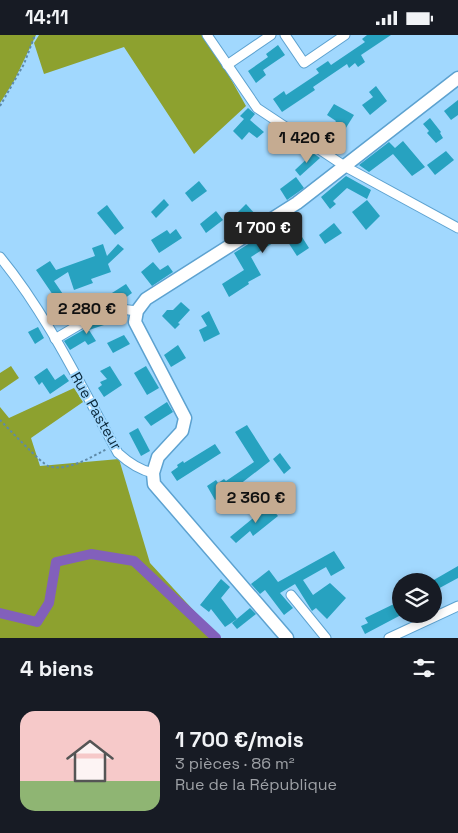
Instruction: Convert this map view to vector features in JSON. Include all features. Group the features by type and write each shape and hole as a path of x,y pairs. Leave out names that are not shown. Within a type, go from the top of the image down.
{"street":[{"path":"207,35 257,108 346,167 458,227"},
{"path":"227,65 271,35"},
{"path":"286,35 304,63 345,35"},
{"path":"287,638 154,484 152,473 158,457 182,431 185,418 135,322 136,311 146,299 291,207 346,167 458,78"},
{"name":"Rue Pasteur","path":"0,257 12,272 55,339 118,453 129,463 143,471 152,473"},
{"path":"55,339 89,319 121,309 136,311"},
{"path":"291,595 326,638"},
{"path":"389,638 458,605"}],"path":[{"path":"0,106 24,64 35,35"},
{"path":"0,420 46,466 59,467 78,463 114,445"}],"green space":[{"path":"0,35 36,35 14,81 0,103"},
{"path":"39,35 206,35 246,106 194,154 124,47 44,74 34,43"},
{"path":"11,366 19,378 0,391 0,373"},
{"path":"74,388 83,402 31,438 40,466 119,459 150,563 219,638 0,638 0,407 9,418"}],"building":[{"path":"367,35 391,35 361,55 365,62 358,67 355,63 349,68 347,64 313,87 315,90 282,112 273,99 284,91 286,95 319,73 316,69 328,61 331,65 365,42 362,39"},
{"path":"278,45 285,55 263,70 266,75 256,83 248,71 268,57 266,54"},
{"path":"376,86 387,101 370,115 362,105 373,97 369,92"},
{"path":"458,100 458,115 451,120 444,111"},
{"path":"334,104 354,115 344,131 334,124 336,121 327,115"},
{"path":"248,108 255,114 250,120 264,132 257,138 249,132 242,140 233,131 244,119 240,116"},
{"path":"430,118 441,132 443,138 436,143 427,133 429,131 423,124"},
{"path":"403,141 425,167 412,176 393,154 369,172 359,165 389,142 395,148"},
{"path":"446,151 454,160 435,175 427,165"},
{"path":"313,153 320,158 300,176 295,170"},
{"path":"346,176 371,190 367,199 347,188 333,201 336,204 330,209 321,197"},
{"path":"296,177 304,188 287,200 280,189"},
{"path":"199,181 207,191 192,202 185,193"},
{"path":"164,199 169,205 156,218 151,212"},
{"path":"367,200 380,216 366,230 352,212"},
{"path":"246,204 256,215 244,225 235,215"},
{"path":"107,205 124,228 115,235 97,213"},
{"path":"216,211 223,220 206,233 200,224"},
{"path":"290,218 309,248 297,256 284,236 251,257 261,275 248,282 249,284 229,297 222,284 244,270 234,253"},
{"path":"334,223 342,233 325,244 319,235"},
{"path":"176,229 182,238 159,253 151,240 167,230 170,234"},
{"path":"103,244 107,256 118,244 124,249 108,264 111,272 91,279 93,283 74,290 68,272 54,281 71,306 61,313 50,297 53,295 36,270 50,261 56,270 95,256 92,248"},
{"path":"153,262 160,270 168,265 173,272 152,286 141,272"},
{"path":"126,284 132,293 117,304 105,307 101,300"},
{"path":"181,302 190,310 175,329 162,316 167,310 173,310"},
{"path":"209,311 220,334 204,342 199,330 207,326 201,316"},
{"path":"121,316 122,319 89,330 96,341 88,345 85,341 70,350 64,341 92,325"},
{"path":"38,327 44,338 35,344 28,332"},
{"path":"124,335 130,344 113,353 107,343"},
{"path":"178,345 186,358 171,367 164,355"},
{"path":"110,366 122,385 104,397 98,388 102,385 100,382 107,379 100,371"},
{"path":"146,366 159,388 147,395 134,373"},
{"path":"47,368 55,380 64,374 69,381 50,394 42,382 39,385 34,377"},
{"path":"167,402 173,412 151,426 144,417"},
{"path":"247,425 270,461 230,492 215,500 207,486 216,480 218,483 224,479 226,481 254,462 235,432"},
{"path":"138,428 150,451 141,456 129,433"},
{"path":"215,444 221,453 177,481 171,472 178,467 177,465 183,461 184,463"},
{"path":"280,453 291,468 284,474 273,459"},
{"path":"269,505 278,516 253,536 250,531 236,543 230,537"},
{"path":"334,551 345,568 331,576 326,567 303,580 313,595 330,583 346,598 327,619 316,608 312,611 295,584 280,593 293,608 284,615 265,590 260,594 251,584 269,570 278,582"},
{"path":"458,566 458,578 442,587 442,575"},
{"path":"221,579 230,587 221,598 237,619 225,627 211,609 209,612 200,605"},
{"path":"392,605 392,620 365,634 361,626 368,623 365,618"},
{"path":"250,608 256,614 237,629 232,623"}],"waterway":[{"path":"0,613 37,622 49,603 56,562 91,554 134,561 216,638"}]}
